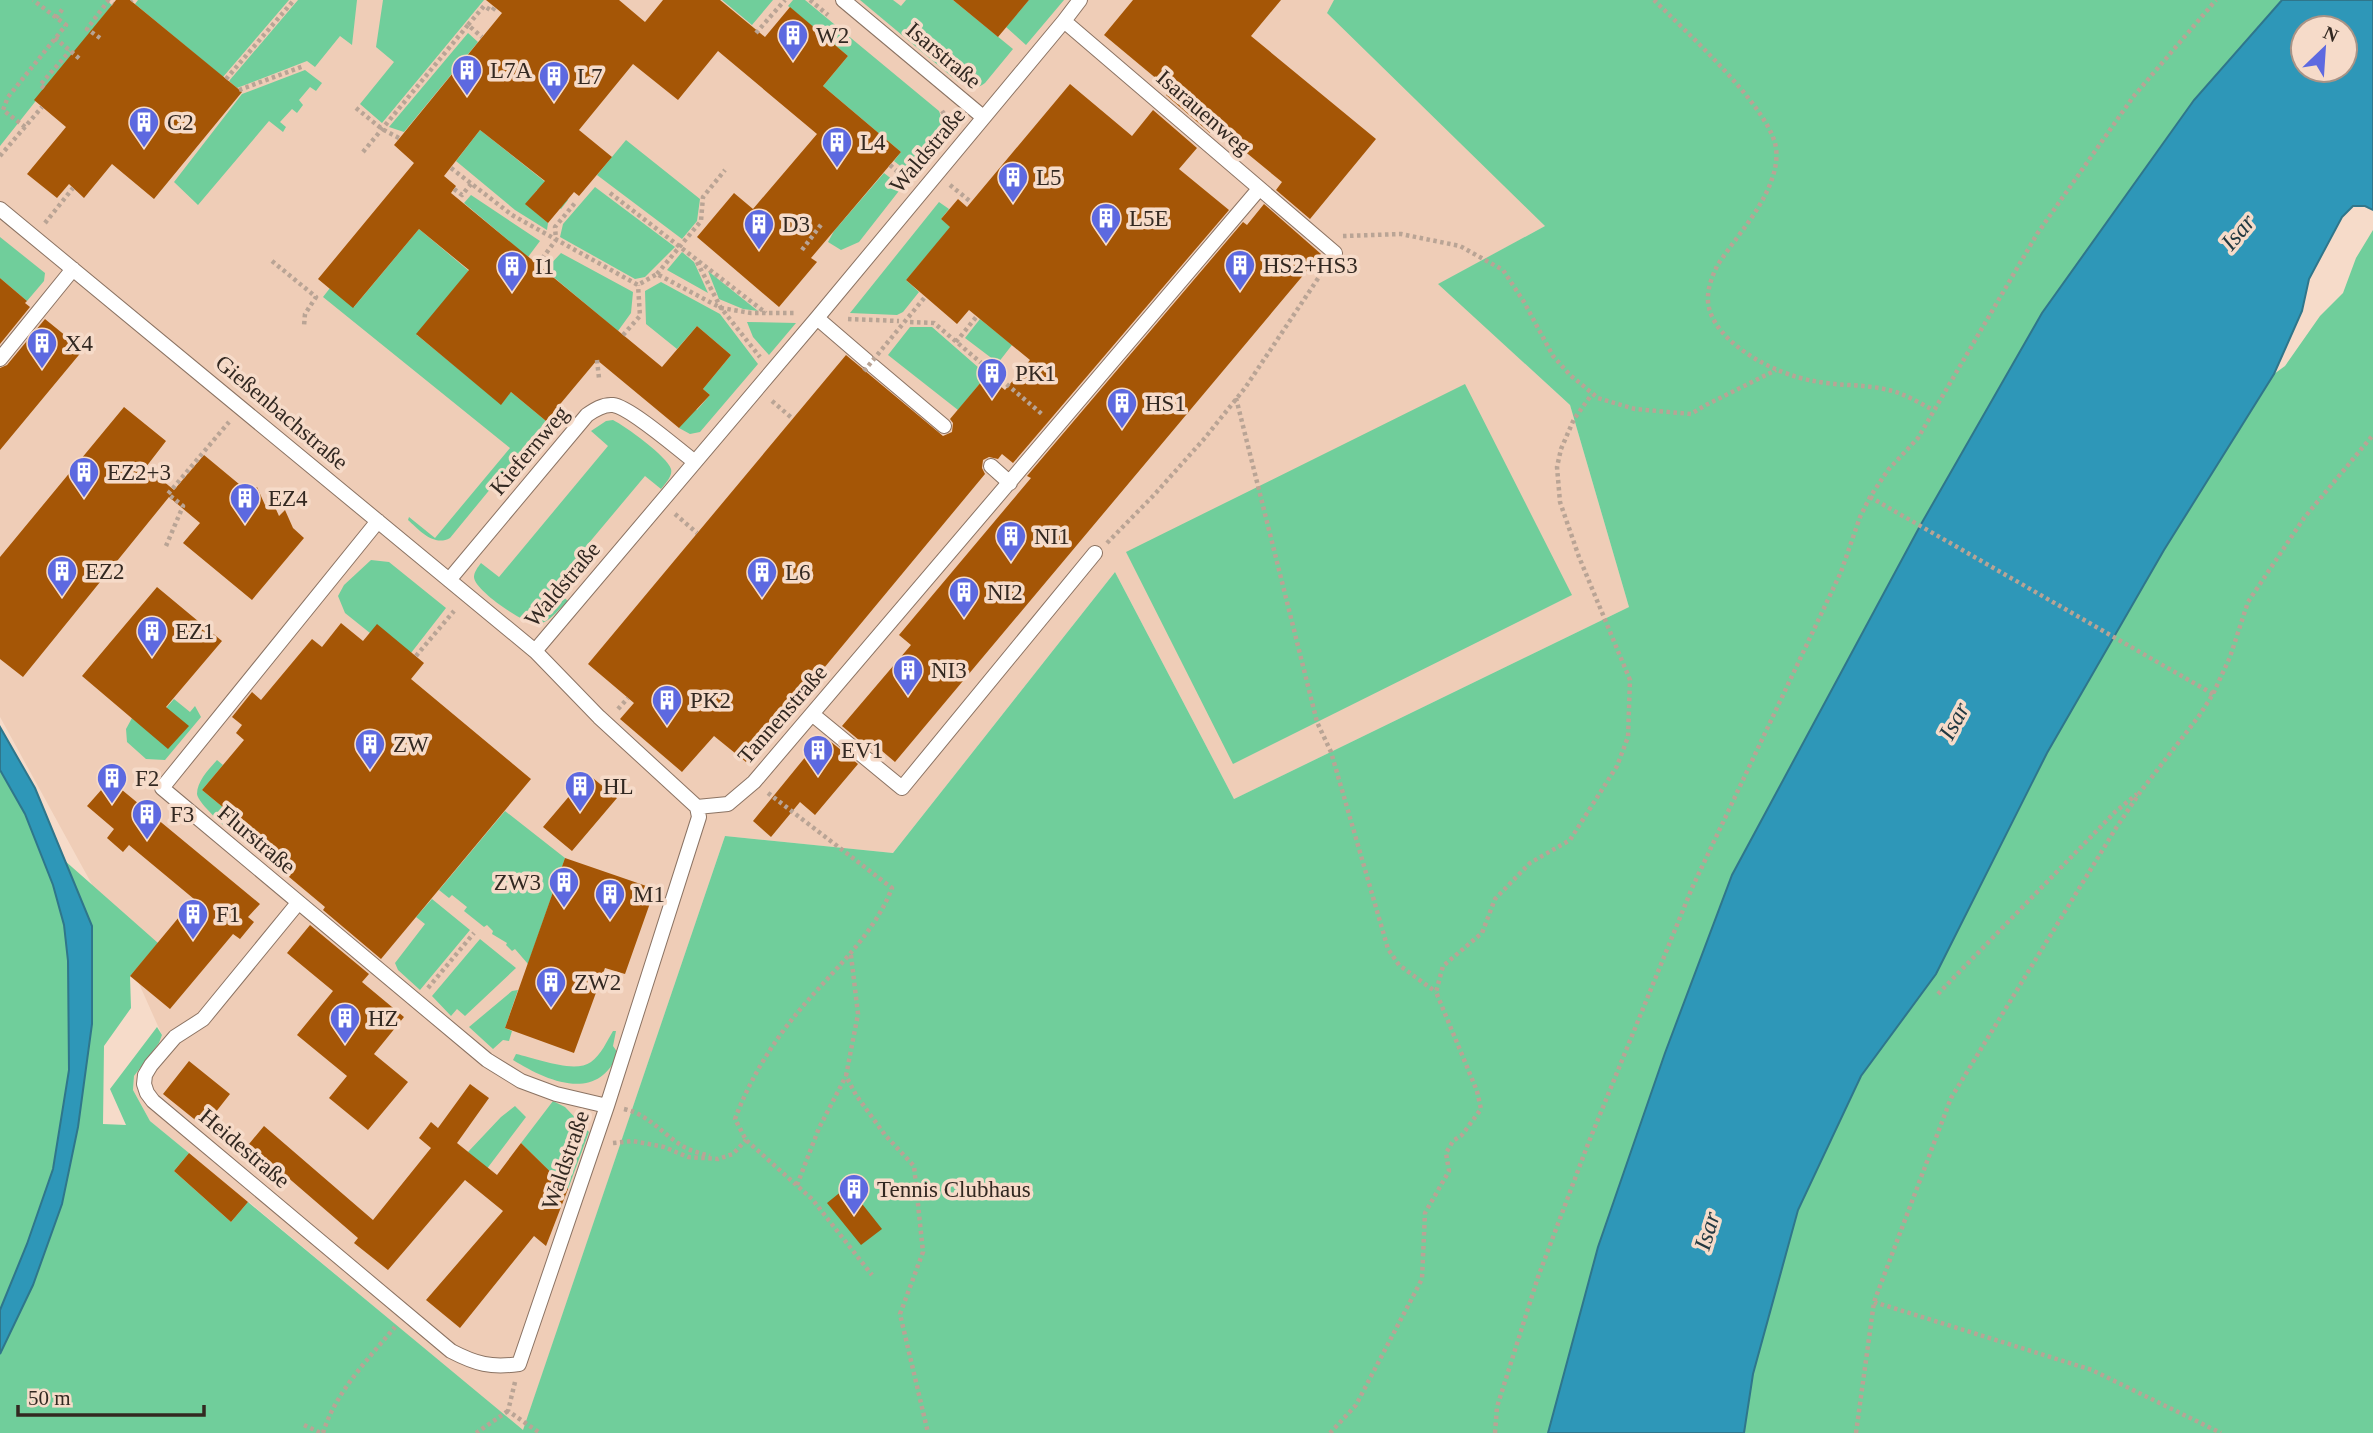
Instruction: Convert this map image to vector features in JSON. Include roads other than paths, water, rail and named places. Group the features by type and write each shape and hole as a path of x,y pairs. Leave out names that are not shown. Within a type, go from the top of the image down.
{"lane":[{"name":"Isarstraße","path":"843,0 983,117"},
{"path":"1064,21 1080,0"},
{"name":"Waldstraße","path":"519,1364 607,1106 699,817 697,807 599,717 535,651 1064,21"},
{"name":"Isarauenweg","path":"1064,21 1335,253"},
{"name":"Tannenstraße","path":"697,807 728,804 754,782 1259,189"},
{"name":"Gießenbachstraße","path":"0,209 535,651"},
{"path":"0,359 73,269"},
{"path":"817,318 868,366 944,426"},
{"name":"Kiefernweg","path":"449,580 587,415 600,407 613,405 628,411 695,462"},
{"path":"991,466 1010,483"},
{"name":"Flurstraße","path":"378,521 162,788 487,1060 521,1081 556,1094 607,1106"},
{"path":"812,714 902,788 1095,553"},
{"name":"Heidestraße","path":"298,904 203,1019 175,1037 151,1065 145,1076 147,1093 153,1101 452,1352 496,1367 519,1364"}],"water":[{"name":"Isar","path":"2282,0 2373,0 2373,210 2365,206 2353,206 2342,217 2309,279 2302,311 2274,374 2164,550 2047,753 1936,974 1861,1076 1798,1210 1753,1374 1744,1433 1548,1433 1598,1247 1665,1053 1732,875 1920,526 2042,313 2194,100"},
{"path":"0,727 35,788 92,926 92,1024 78,1127 62,1204 33,1285 0,1354 0,1310 53,1169 69,1070 68,961 64,925 53,885 25,814 0,770"}],"place":[{"name":"W2","path":"793,62"},
{"name":"L7A","path":"467,97"},
{"name":"L7","path":"554,103"},
{"name":"C2","path":"144,149"},
{"name":"L4","path":"837,169"},
{"name":"L5","path":"1013,204"},
{"name":"L5E","path":"1106,245"},
{"name":"D3","path":"759,251"},
{"name":"HS2+HS3","path":"1240,292"},
{"name":"I1","path":"512,293"},
{"name":"X4","path":"42,370"},
{"name":"PK1","path":"992,400"},
{"name":"HS1","path":"1122,430"},
{"name":"EZ2+3","path":"84,499"},
{"name":"EZ4","path":"245,525"},
{"name":"NI1","path":"1011,563"},
{"name":"EZ2","path":"62,598"},
{"name":"L6","path":"762,599"},
{"name":"NI2","path":"964,619"},
{"name":"EZ1","path":"152,658"},
{"name":"NI3","path":"908,697"},
{"name":"PK2","path":"667,727"},
{"name":"ZW","path":"370,771"},
{"name":"EV1","path":"818,777"},
{"name":"F2","path":"112,805"},
{"name":"HL","path":"580,813"},
{"name":"F3","path":"147,841"},
{"name":"ZW3","path":"564,909"},
{"name":"M1","path":"610,921"},
{"name":"F1","path":"193,941"},
{"name":"ZW2","path":"551,1009"},
{"name":"HZ","path":"345,1045"},
{"name":"Tennis Clubhaus","path":"854,1216"}]}
